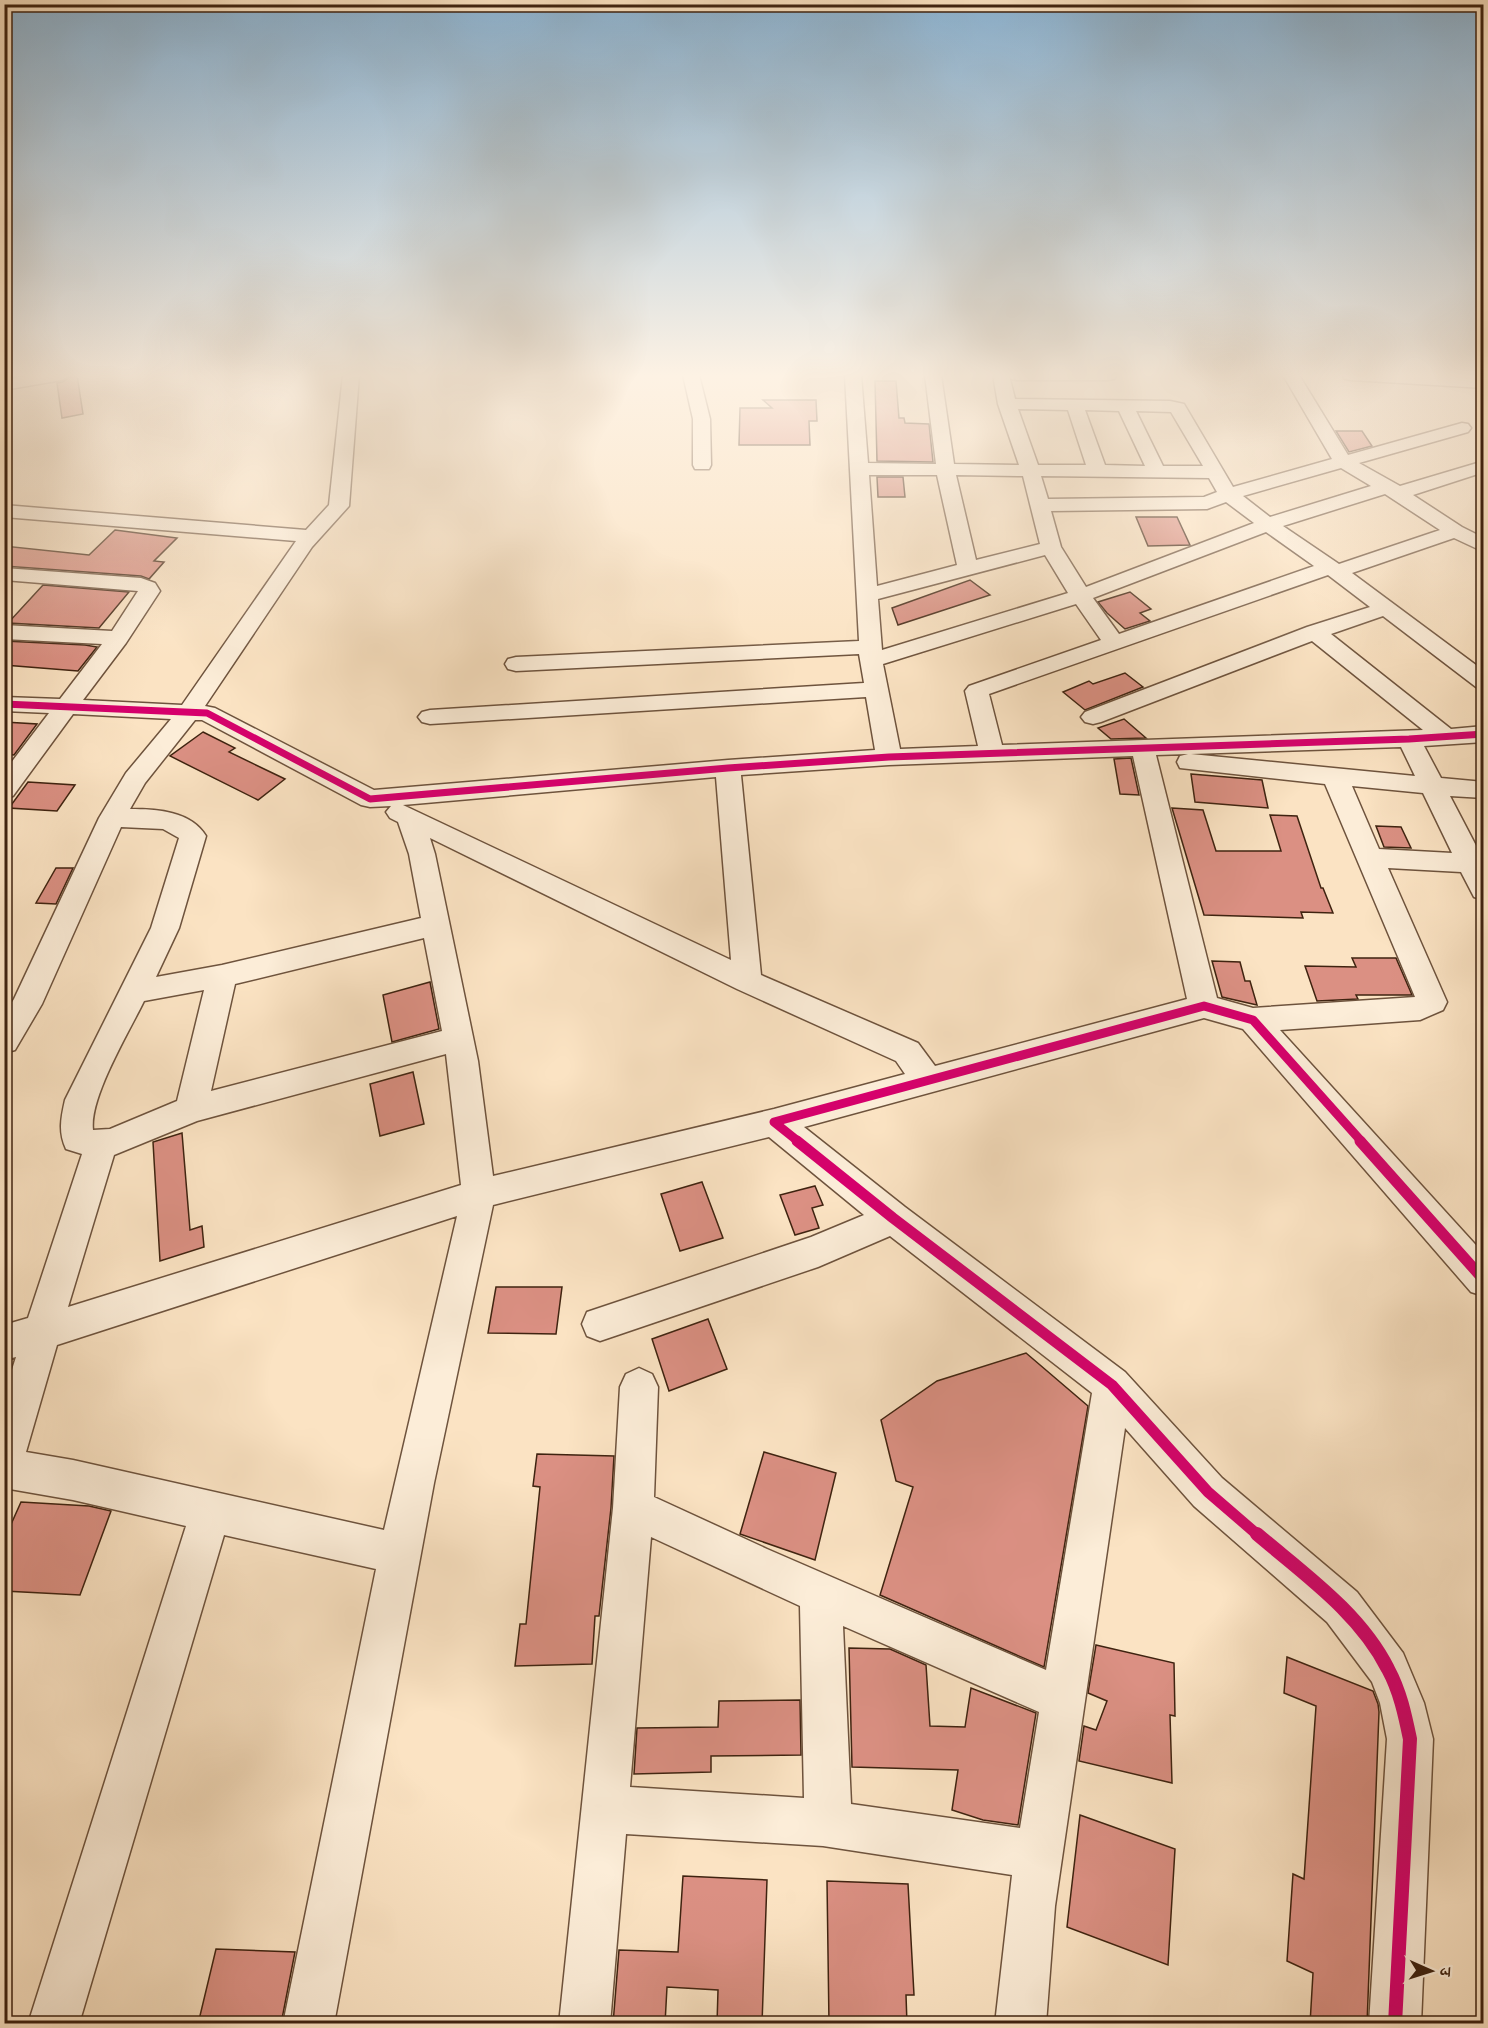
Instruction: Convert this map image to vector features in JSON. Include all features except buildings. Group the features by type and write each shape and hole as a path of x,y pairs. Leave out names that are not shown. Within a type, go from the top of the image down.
{"street":[{"path":"5,1038 27,1004 112,818 135,779 189,712 311,536 339,506 342,470"},
{"path":"860,470 871,654 889,757"},
{"path":"878,470 946,472 1216,472 1228,494 1334,569 1484,682"},
{"path":"1038,505 1207,503 1228,494 1316,470"},
{"path":"1357,470 1394,490 1455,531 1484,546"},
{"path":"516,664 871,654 1081,596 1268,524 1329,504 1470,470"},
{"path":"946,472 968,568"},
{"path":"1031,472 1051,547 1081,596 1114,643"},
{"path":"4,511 311,536"},
{"path":"992,753 977,691 1334,569 1383,558 1455,531"},
{"path":"867,595 1051,547"},
{"path":"4,574 148,587 149,591 118,638 4,790"},
{"path":"1093,717 1315,632 1387,609"},
{"path":"4,632 118,638"},
{"path":"1315,632 1445,736"},
{"path":"430,717 876,689"},
{"path":"4,704 207,713 370,799 747,981 907,1052 928,1081"},
{"path":"370,799 728,768 889,757 1409,739 1484,734"},
{"path":"1409,739 1484,890"},
{"path":"1076,750 1484,790"},
{"path":"1145,758 1204,1006"},
{"path":"728,768 747,981"},
{"path":"4,1343 479,1194 774,1122 1204,1006 1253,1020 1420,1008 1432,1002 1335,777"},
{"path":"308,2024 400,1554 479,1194 463,1061 422,854 409,816"},
{"path":"112,818 172,820 185,826 193,836 165,928 81,1100 76,1121 78,1139 88,1144 101,1145 191,1109 458,1039"},
{"path":"1369,858 1471,863"},
{"path":"133,992 222,976 435,925"},
{"path":"191,1109 222,976"},
{"path":"1253,1020 1484,1280"},
{"path":"774,1122 893,1218 1112,1385 1208,1492 1342,1607 1388,1668 1402,1703 1410,1738 1395,2024"},
{"path":"4,1461 101,1145"},
{"path":"600,1324 818,1251 893,1218"},
{"path":"1020,2024 1031,1906 1112,1385"},
{"path":"584,2024 633,1508 639,1387"},
{"path":"4,1468 73,1480 400,1554"},
{"path":"633,1508 1063,1700"},
{"path":"53,2024 211,1512"},
{"path":"822,1594 828,1824"},
{"path":"603,1809 828,1824 1039,1855"}],"cycle path":[{"path":"4,704 207,713 370,799 728,768 889,757 1409,739 1484,734"},
{"path":"1395,2024 1410,1739 1402,1703 1388,1668 1342,1607 1208,1492 1112,1385 893,1218 774,1122 1204,1006 1253,1020 1484,1280"}]}
